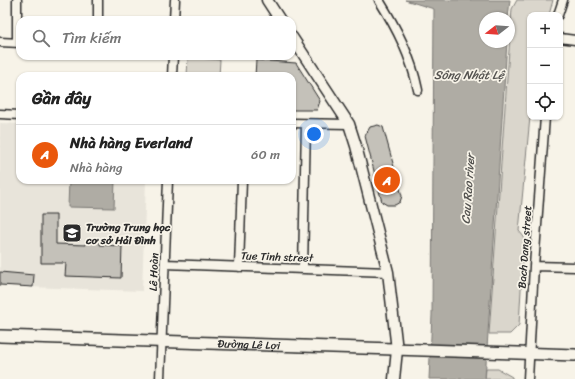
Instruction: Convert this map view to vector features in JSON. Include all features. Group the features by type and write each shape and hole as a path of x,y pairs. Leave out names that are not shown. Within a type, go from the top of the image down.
{"main road":[{"name":"Đường Lê Lợi","path":"0,336 575,355"}],"street":[{"path":"18,0 18,16"},
{"path":"98,0 98,16"},
{"path":"174,16 175,0"},
{"path":"267,0 277,16"},
{"path":"379,0 406,48 414,69 418,90"},
{"path":"559,12 562,0"},
{"path":"563,38 575,40"},
{"path":"0,42 16,43"},
{"path":"297,51 349,124 356,146 388,272 397,350 394,379"},
{"path":"172,72 173,60"},
{"path":"0,114 16,115"},
{"name":"Bach Dang street","path":"528,379 534,266 545,120"},
{"path":"296,123 349,124"},
{"path":"303,269 306,124"},
{"name":"Lê Hoàn","path":"160,379 163,342 168,184"},
{"path":"238,267 242,184"},
{"name":"Tue Tinh street","path":"165,264 388,272"},
{"path":"534,266 575,267"}],"shaded area":[{"path":"517,0 553,0 550,12 527,12 527,120 530,120 519,231 524,237 519,325 510,334 489,334 509,48 515,48 515,12 512,12"},
{"path":"188,60 220,60 219,72 187,72"},
{"name":"Trường Trung học cơ sở Hải Đình","path":"0,123 16,124 16,184 146,184 142,291 0,286"},
{"path":"486,369 498,369 512,377 512,379 485,379"}],"water":[{"name":"Sông Nhật Lệ","path":"405,0 510,0 509,12 479,12 479,48 507,48 485,379 429,379 432,315 434,9"},
{"path":"69,184 115,184 114,208 68,207"}],"building":[{"path":"256,60 296,63 320,101 317,110 296,110 296,72 255,72"},
{"path":"378,125 383,127 402,196 400,202 395,205 387,205 382,202 365,136 370,127"},
{"path":"41,215 56,215 56,244 86,245 86,240 100,240 100,245 122,246 121,278 65,276 66,263 41,263"},
{"path":"0,272 34,275 33,287 0,285"}],"place":[{"name":"Nhà hàng Everland","path":"387,180"},
{"name":"Trường Trung học cơ sở Hải Đình","path":"72,233"}],"water label":[{"name":"Cau Rao river","path":"468,189"}]}
